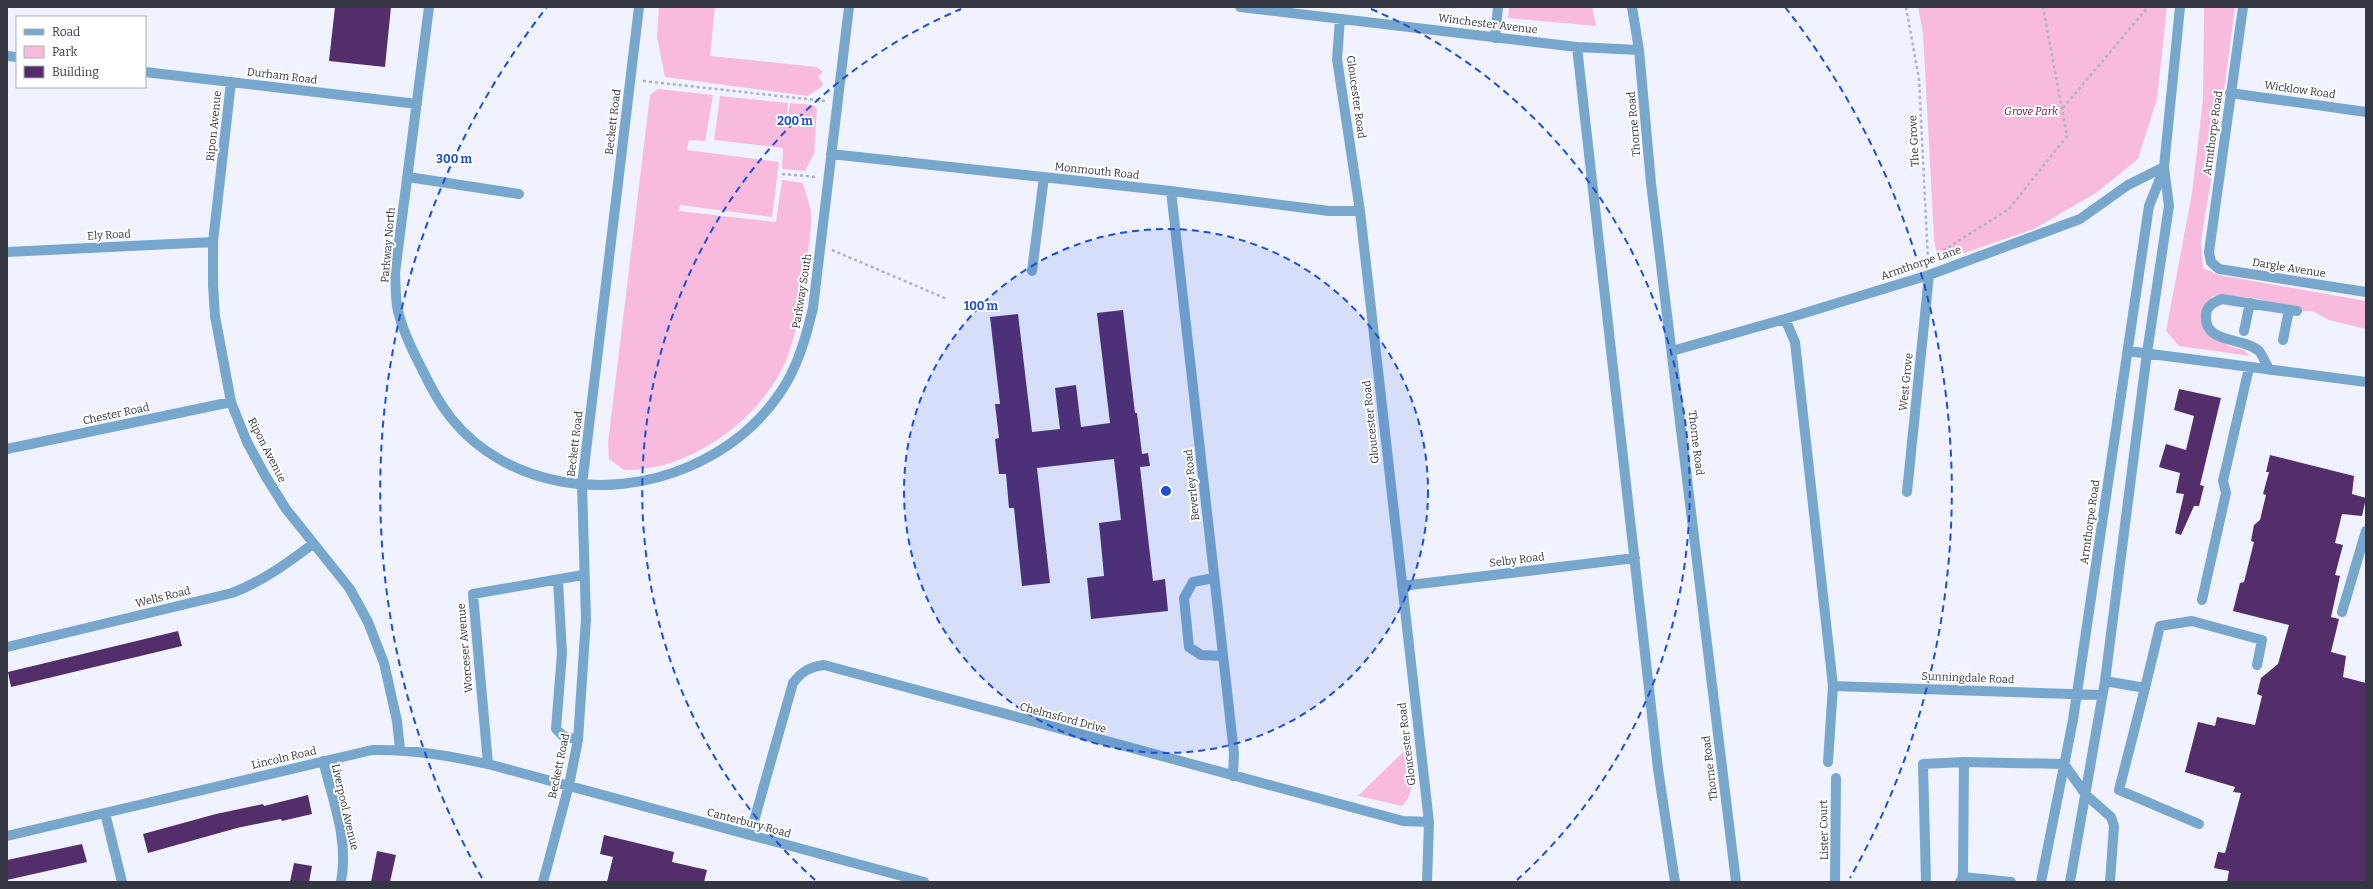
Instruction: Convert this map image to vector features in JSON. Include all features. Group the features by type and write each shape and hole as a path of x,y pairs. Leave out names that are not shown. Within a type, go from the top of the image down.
{"street":[{"name":"Parkway North","path":"429,7 395,273 397,309 408,343 434,393 457,424 480,445 509,465 542,478 582,485"},
{"name":"Beckett Road","path":"543,882 569,785 578,740 586,619 582,485 639,7"},
{"name":"Parkway South","path":"582,485 644,482 676,472 702,461 732,444 764,414 784,386 806,337 813,308 849,7"},
{"name":"Winchester Avenue","path":"1240,7 1576,47 1639,50"},
{"path":"1495,38 1498,7"},
{"name":"Thorne Road","path":"1632,7 1639,50 1651,183 1736,882"},
{"name":"Armthorpe Road","path":"2070,882 2105,681 2147,353 2169,206 2164,167 2180,7"},
{"name":"Armthorpe Road","path":"2211,262 2209,252 2243,7"},
{"name":"Gloucester Road","path":"1340,19 1337,59 1360,210 1428,822"},
{"path":"1576,47 1658,769 1675,882"},
{"name":"Durham Road","path":"146,72 417,104"},
{"name":"Ripon Avenue","path":"231,82 213,242 215,316 231,402 247,442 266,477 313,544 350,588 368,622 384,663 397,721 400,749"},
{"name":"Wicklow Road","path":"2230,93 2366,112"},
{"name":"Monmouth Road","path":"832,154 1171,191 1329,211 1360,210"},
{"name":"Armthorpe Road","path":"2041,882 2076,694 2149,206 2164,167"},
{"name":"Armthorpe Lane","path":"1672,351 1785,319 1929,274 2080,219 2128,185 2164,167"},
{"path":"408,178 519,194"},
{"path":"1032,271 1044,178"},
{"name":"Beverley Road","path":"1171,191 1234,753 1233,776"},
{"name":"Ely Road","path":"7,252 213,242"},
{"name":"Dargle Avenue","path":"2211,262 2218,269 2366,292"},
{"name":"West Grove","path":"1908,492 1929,274"},
{"path":"2270,370 2259,352 2250,346 2217,336 2207,325 2206,313 2212,303 2222,299 2293,311 2283,340"},
{"path":"2244,331 2250,303"},
{"path":"1785,319 1795,342 1832,686 1828,762"},
{"path":"2128,350 2249,368 2366,382"},
{"path":"2202,600 2226,492 2224,481 2249,368"},
{"name":"Chester Road","path":"7,449 231,402"},
{"path":"2342,612 2366,531"},
{"name":"Wells Road","path":"7,647 232,593 256,584 278,571 313,544"},
{"name":"Selby Road","path":"1402,586 1635,558"},
{"name":"Worceser Avenue","path":"488,764 473,594 584,576"},
{"path":"1214,578 1193,582 1184,598 1189,647 1200,655 1223,656"},
{"path":"558,580 562,654 556,729 563,736 578,740"},
{"path":"2199,824 2119,790 2160,626 2192,621 2262,640 2257,665"},
{"name":"Chelmsford Drive","path":"750,835 793,683 801,672 813,667 824,665 1403,821 1428,822"},
{"path":"2105,681 2145,688"},
{"name":"Sunningdale Road","path":"1832,686 2102,695"},
{"name":"Lincoln Road","path":"7,836 372,750 400,749 426,752 488,764 569,785"},
{"name":"Liverpool Avenue","path":"323,761 344,846 345,861 341,882"},
{"path":"1964,762 1962,880 2011,882"},
{"path":"1926,882 1923,764 1964,762 2064,764 2086,795 2110,818 2114,826 2110,882"},
{"name":"Lister Court","path":"1835,882 1836,778"},
{"name":"Canterbury Road","path":"569,785 924,882"},
{"path":"104,813 122,882"},
{"path":"1427,882 1428,822"}],"path":[{"name":"The Grove","path":"1906,7 1919,79 1929,274"},
{"path":"1928,260 2009,209 2067,136 2043,7"},
{"path":"2062,108 2148,7"},
{"path":"630,80 838,102"},
{"path":"782,174 829,178"},
{"path":"821,246 947,299"}],"green space":[{"path":"659,7 715,7 710,56 817,67 823,72 818,76 823,84 822,87 807,96 665,77 657,37"},
{"path":"1509,7 1592,7 1596,26 1508,18"},
{"name":"Grove Park","path":"1918,7 2167,7 2157,99 2138,159 2096,193 2034,229 1938,262 1934,238 1923,33"},
{"path":"2204,7 2235,7 2217,143 2201,241 2203,268 2219,275 2366,301 2366,329 2329,320 2312,311 2297,311 2259,299 2226,295 2212,296 2209,307 2210,330 2229,346 2244,350 2250,356 2179,346 2166,331 2192,193 2203,99"},
{"path":"658,89 713,95 705,141 689,140 687,150 779,162 772,217 680,205 679,211 776,222 782,180 803,183 811,211 811,229 803,292 794,336 787,358 776,380 761,401 742,420 721,437 698,451 674,462 649,468 624,470 609,459 608,443 650,95"},
{"path":"720,96 788,103 785,134 790,103 813,105 817,109 814,154 805,171 782,169 783,148 714,140"},
{"path":"1406,749 1411,786 1407,800 1402,806 1358,796"}],"building":[{"path":"335,7 391,7 385,67 329,61"},
{"path":"1123,310 1135,413 1137,413 1142,454 1148,453 1150,466 1140,467 1153,581 1165,579 1168,611 1091,619 1087,578 1104,576 1099,523 1121,520 1114,459 1037,468 1050,583 1022,586 1014,508 1009,508 1006,474 999,474 995,439 999,438 995,404 1000,404 990,317 1018,314 1032,432 1060,429 1055,388 1076,385 1081,427 1110,423 1097,313"},
{"path":"2179,389 2221,398 2200,485 2204,486 2199,506 2194,506 2181,535 2175,533 2184,494 2176,493 2180,473 2159,467 2166,444 2186,450 2194,416 2174,410"},
{"path":"2270,455 2354,476 2352,494 2366,498 2362,516 2342,514 2335,543 2343,545 2335,575 2340,576 2331,617 2339,619 2331,652 2346,656 2343,677 2366,683 2366,882 2227,882 2229,871 2214,868 2218,852 2225,853 2241,793 2233,792 2235,787 2185,772 2198,722 2215,726 2217,717 2255,725 2262,696 2257,694 2261,678 2278,664 2289,625 2233,611 2240,583 2244,582 2254,542 2251,541 2254,525 2260,520 2266,495 2263,494 2269,472 2266,472"},
{"path":"178,631 182,646 11,687 8,672"},
{"path":"308,795 312,814 282,821 281,819 237,828 148,853 143,834 216,814 263,804 264,806"},
{"path":"604,835 674,852 672,862 707,870 704,882 607,882 613,857 600,854"},
{"path":"82,844 87,862 7,880 7,860"},
{"path":"377,851 396,855 390,882 371,882"},
{"path":"294,863 312,866 309,882 290,882"}]}
